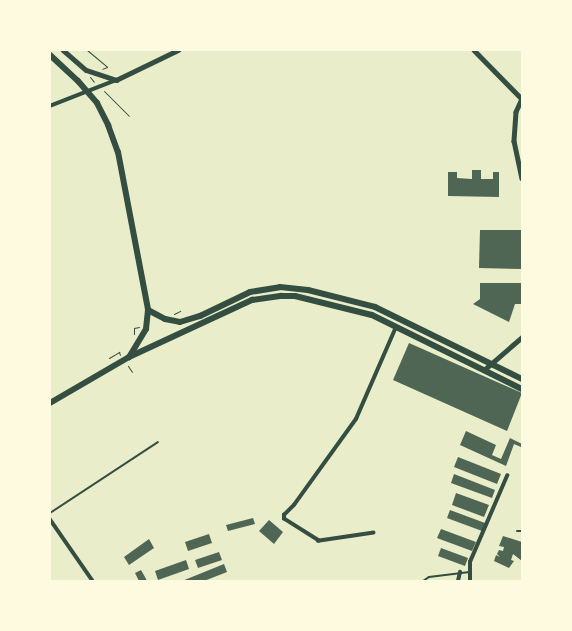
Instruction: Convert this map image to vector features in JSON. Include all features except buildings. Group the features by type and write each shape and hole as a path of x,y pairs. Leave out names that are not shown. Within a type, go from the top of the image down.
{"main road":[{"path":"50,55 78,81 97,103 118,152 148,310 146,329 129,357"},
{"path":"148,310 165,319 180,322 200,316 250,292 280,288 308,290 375,307 522,379"},
{"path":"50,403 129,357 252,300 266,297 307,298 372,315 522,389"}],"street":[{"path":"63,50 86,70 116,80"},
{"path":"50,106 60,100 116,80 178,50"},
{"path":"474,50 522,99 516,112 514,141 522,178"},
{"path":"374,533 319,541 284,519 284,515 294,505 356,419 396,326"},
{"path":"484,370 522,337"},
{"path":"470,581 470,562 507,476"},
{"path":"50,519 93,581"},
{"path":"458,581 460,572"}],"lane":[{"path":"50,513 158,442"},
{"path":"517,531 522,531"},
{"path":"423,581 429,577 460,572 470,572"}],"path":[{"path":"87,50 92,57"},
{"path":"101,88 129,116"}]}
